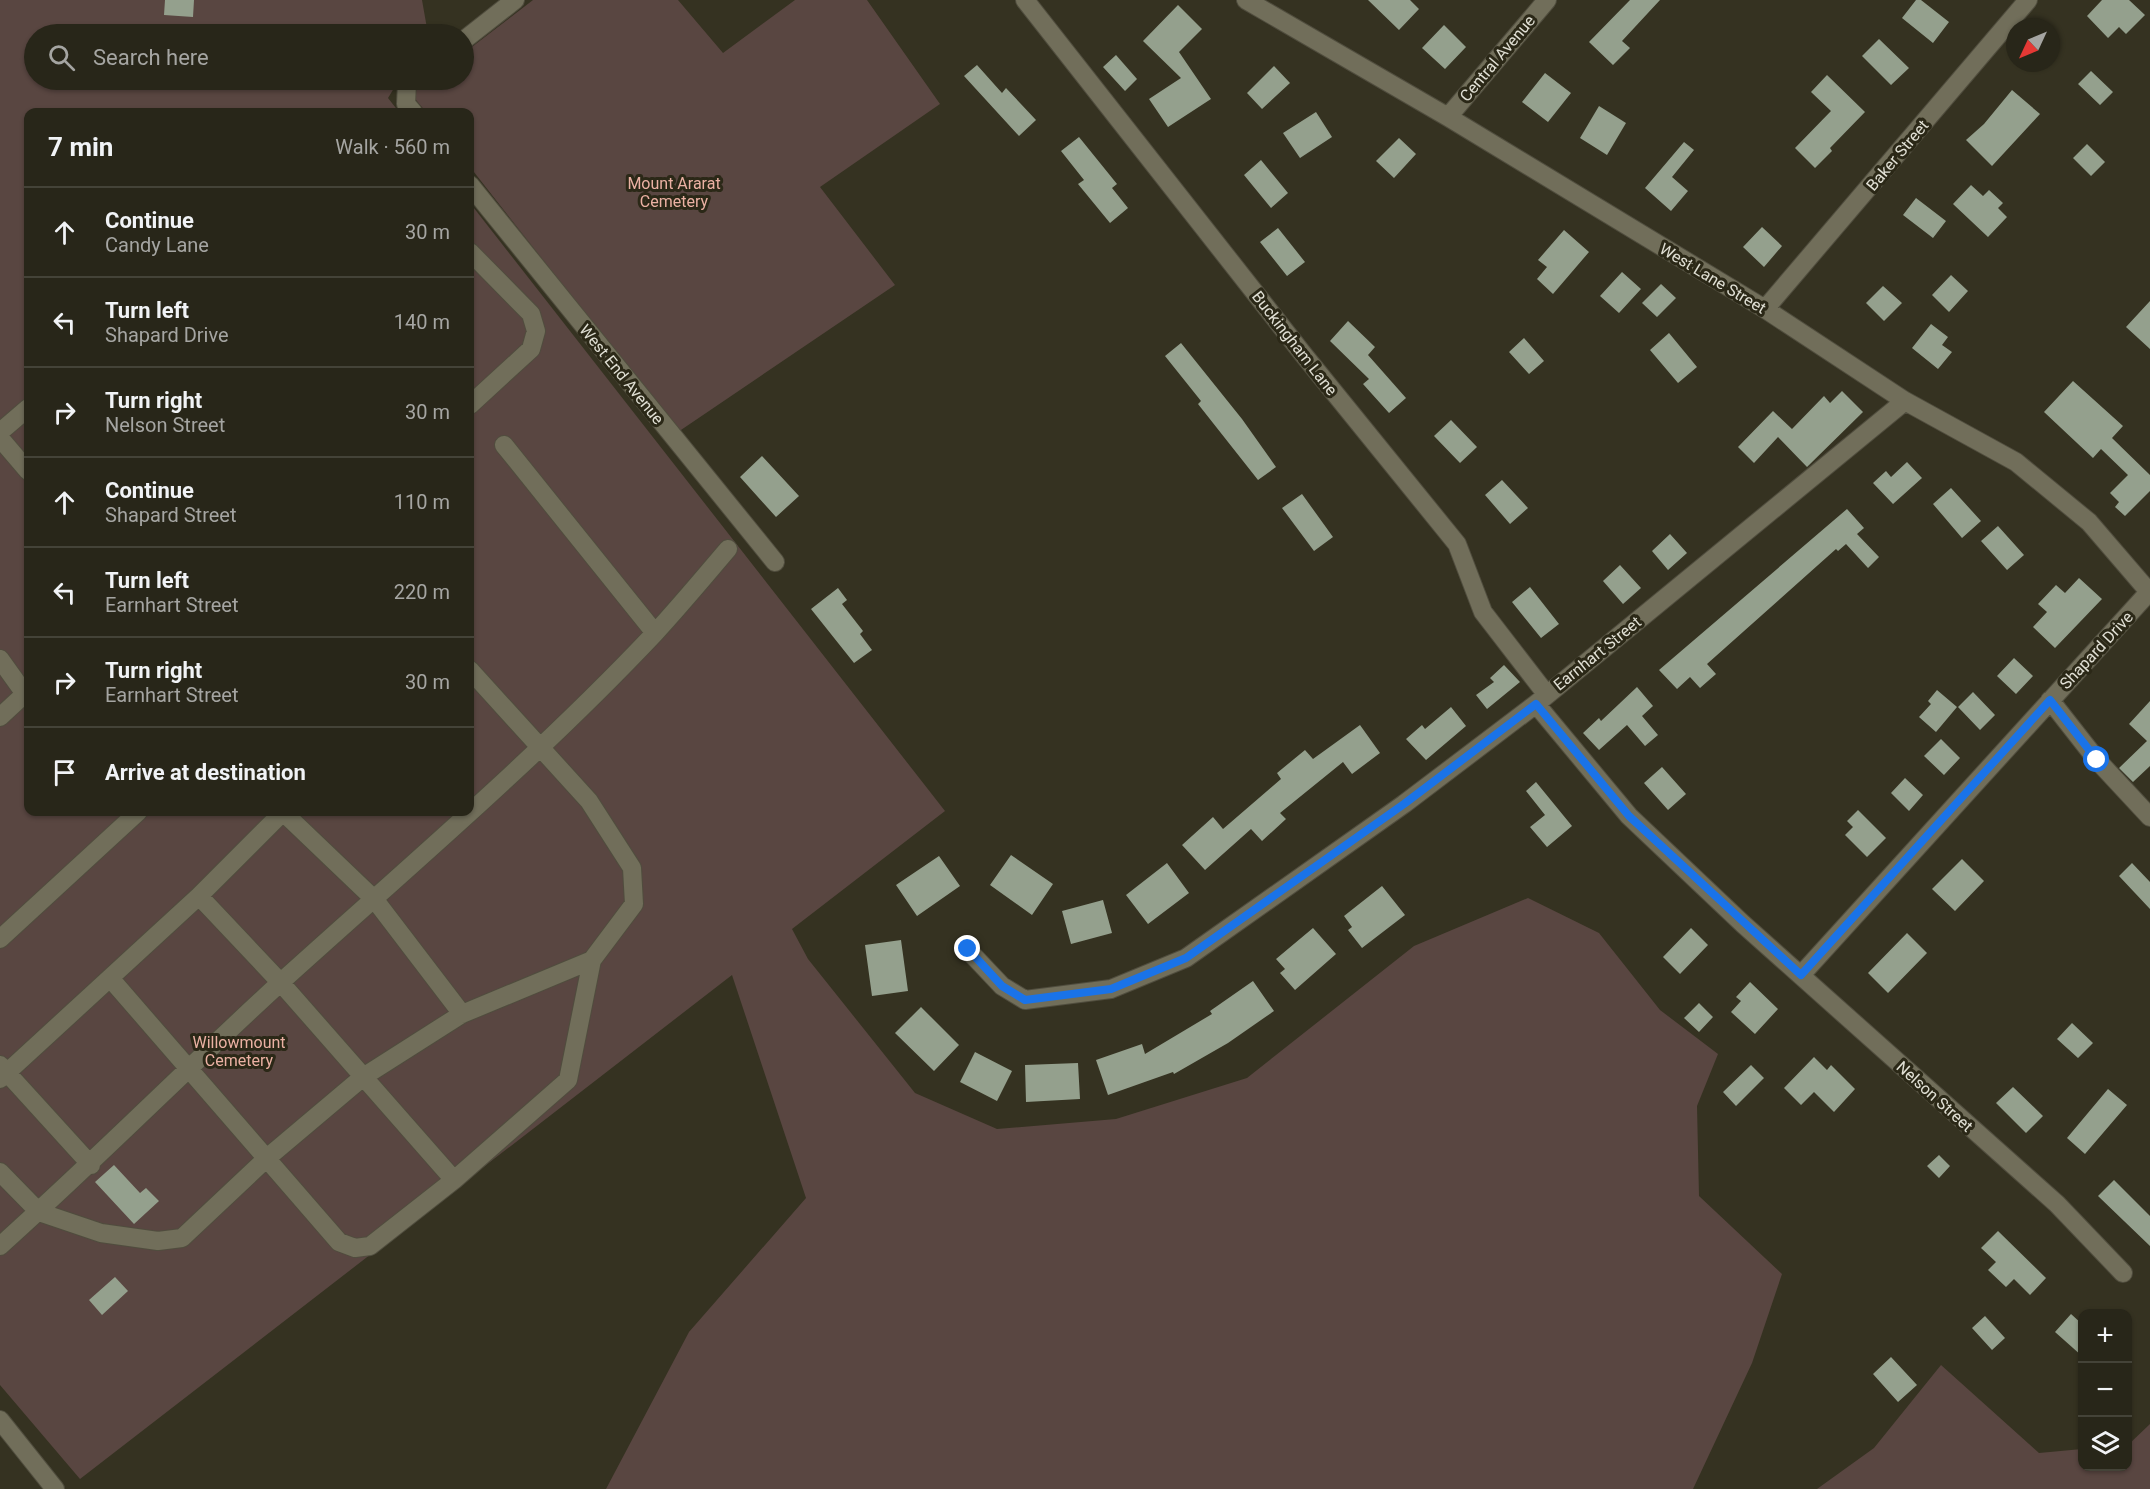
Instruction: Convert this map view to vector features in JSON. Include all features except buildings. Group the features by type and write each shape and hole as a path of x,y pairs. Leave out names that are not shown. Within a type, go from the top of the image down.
{"street":[{"path":"474,32 515,0"},
{"name":"Buckingham Lane","path":"1025,0 1303,354 1457,544 1483,612 1542,699 1629,816 1743,924"},
{"name":"West Lane Street","path":"1246,0 1448,117 1765,309 1905,401 2016,462 2089,522 2150,592"},
{"name":"Central Avenue","path":"1448,117 1546,0"},
{"name":"Baker Street","path":"1765,309 2028,0"},
{"path":"407,90 406,104 409,108"},
{"name":"West End Avenue","path":"474,190 775,562"},
{"path":"474,257 531,314 536,331 531,349 474,401"},
{"name":"Earnhart Street","path":"968,949 1002,986 1025,1000 1111,989 1186,958 1404,804 1542,699 1905,401"},
{"path":"0,432 24,411"},
{"path":"0,438 24,466"},
{"path":"504,445 655,633"},
{"path":"474,808 655,633 728,549"},
{"name":"Shapard Drive","path":"1801,975 2150,592"},
{"path":"0,659 24,688"},
{"path":"110,978 339,1242 355,1248 370,1246 454,1180 568,1080 592,960 634,904 632,868 589,801 541,745 474,674"},
{"path":"0,717 24,695"},
{"path":"2050,700 2077,737 2150,817"},
{"path":"0,939 134,816"},
{"path":"91,1164 2,1073 199,896 279,816"},
{"path":"287,816 375,900 462,1014"},
{"path":"0,1246 91,1164 280,983 375,900 465,816"},
{"path":"199,896 280,983 454,1180"},
{"name":"Nelson Street","path":"1743,924 2057,1204 2123,1273"},
{"path":"0,1172 39,1212 101,1233 158,1241 182,1238 267,1158 363,1077 462,1014 592,960"},
{"path":"0,1420 55,1489"}],"green space":[{"name":"Willowmount Cemetery","path":"0,0 422,0 426,24 24,24 24,90 393,90 388,98 396,108 24,108 24,816 474,816 474,208 945,811 792,929 808,959 915,1093 997,1129 1116,1119 1247,1078 1414,946 1528,898 1599,933 1660,1010 1718,1054 1697,1106 1699,1196 1782,1274 1752,1363 1693,1489 606,1489 689,1332 806,1198 732,975 80,1479 0,1385"},
{"name":"Mount Ararat Cemetery","path":"533,0 678,0 723,53 795,0 867,0 940,104 820,187 895,285 678,432 474,172 474,108 423,108 411,94 416,90 474,90 474,45"},
{"path":"1941,1365 2039,1453 2078,1449 2078,1471 2132,1471 2132,1441 2150,1424 2150,1489 1817,1489 1874,1448"}],"route":[{"path":"968,949 1002,986 1025,1000 1111,989 1186,958 1404,804 1536,704 1629,816 1743,924 1801,975 2050,700 2097,760"}]}
